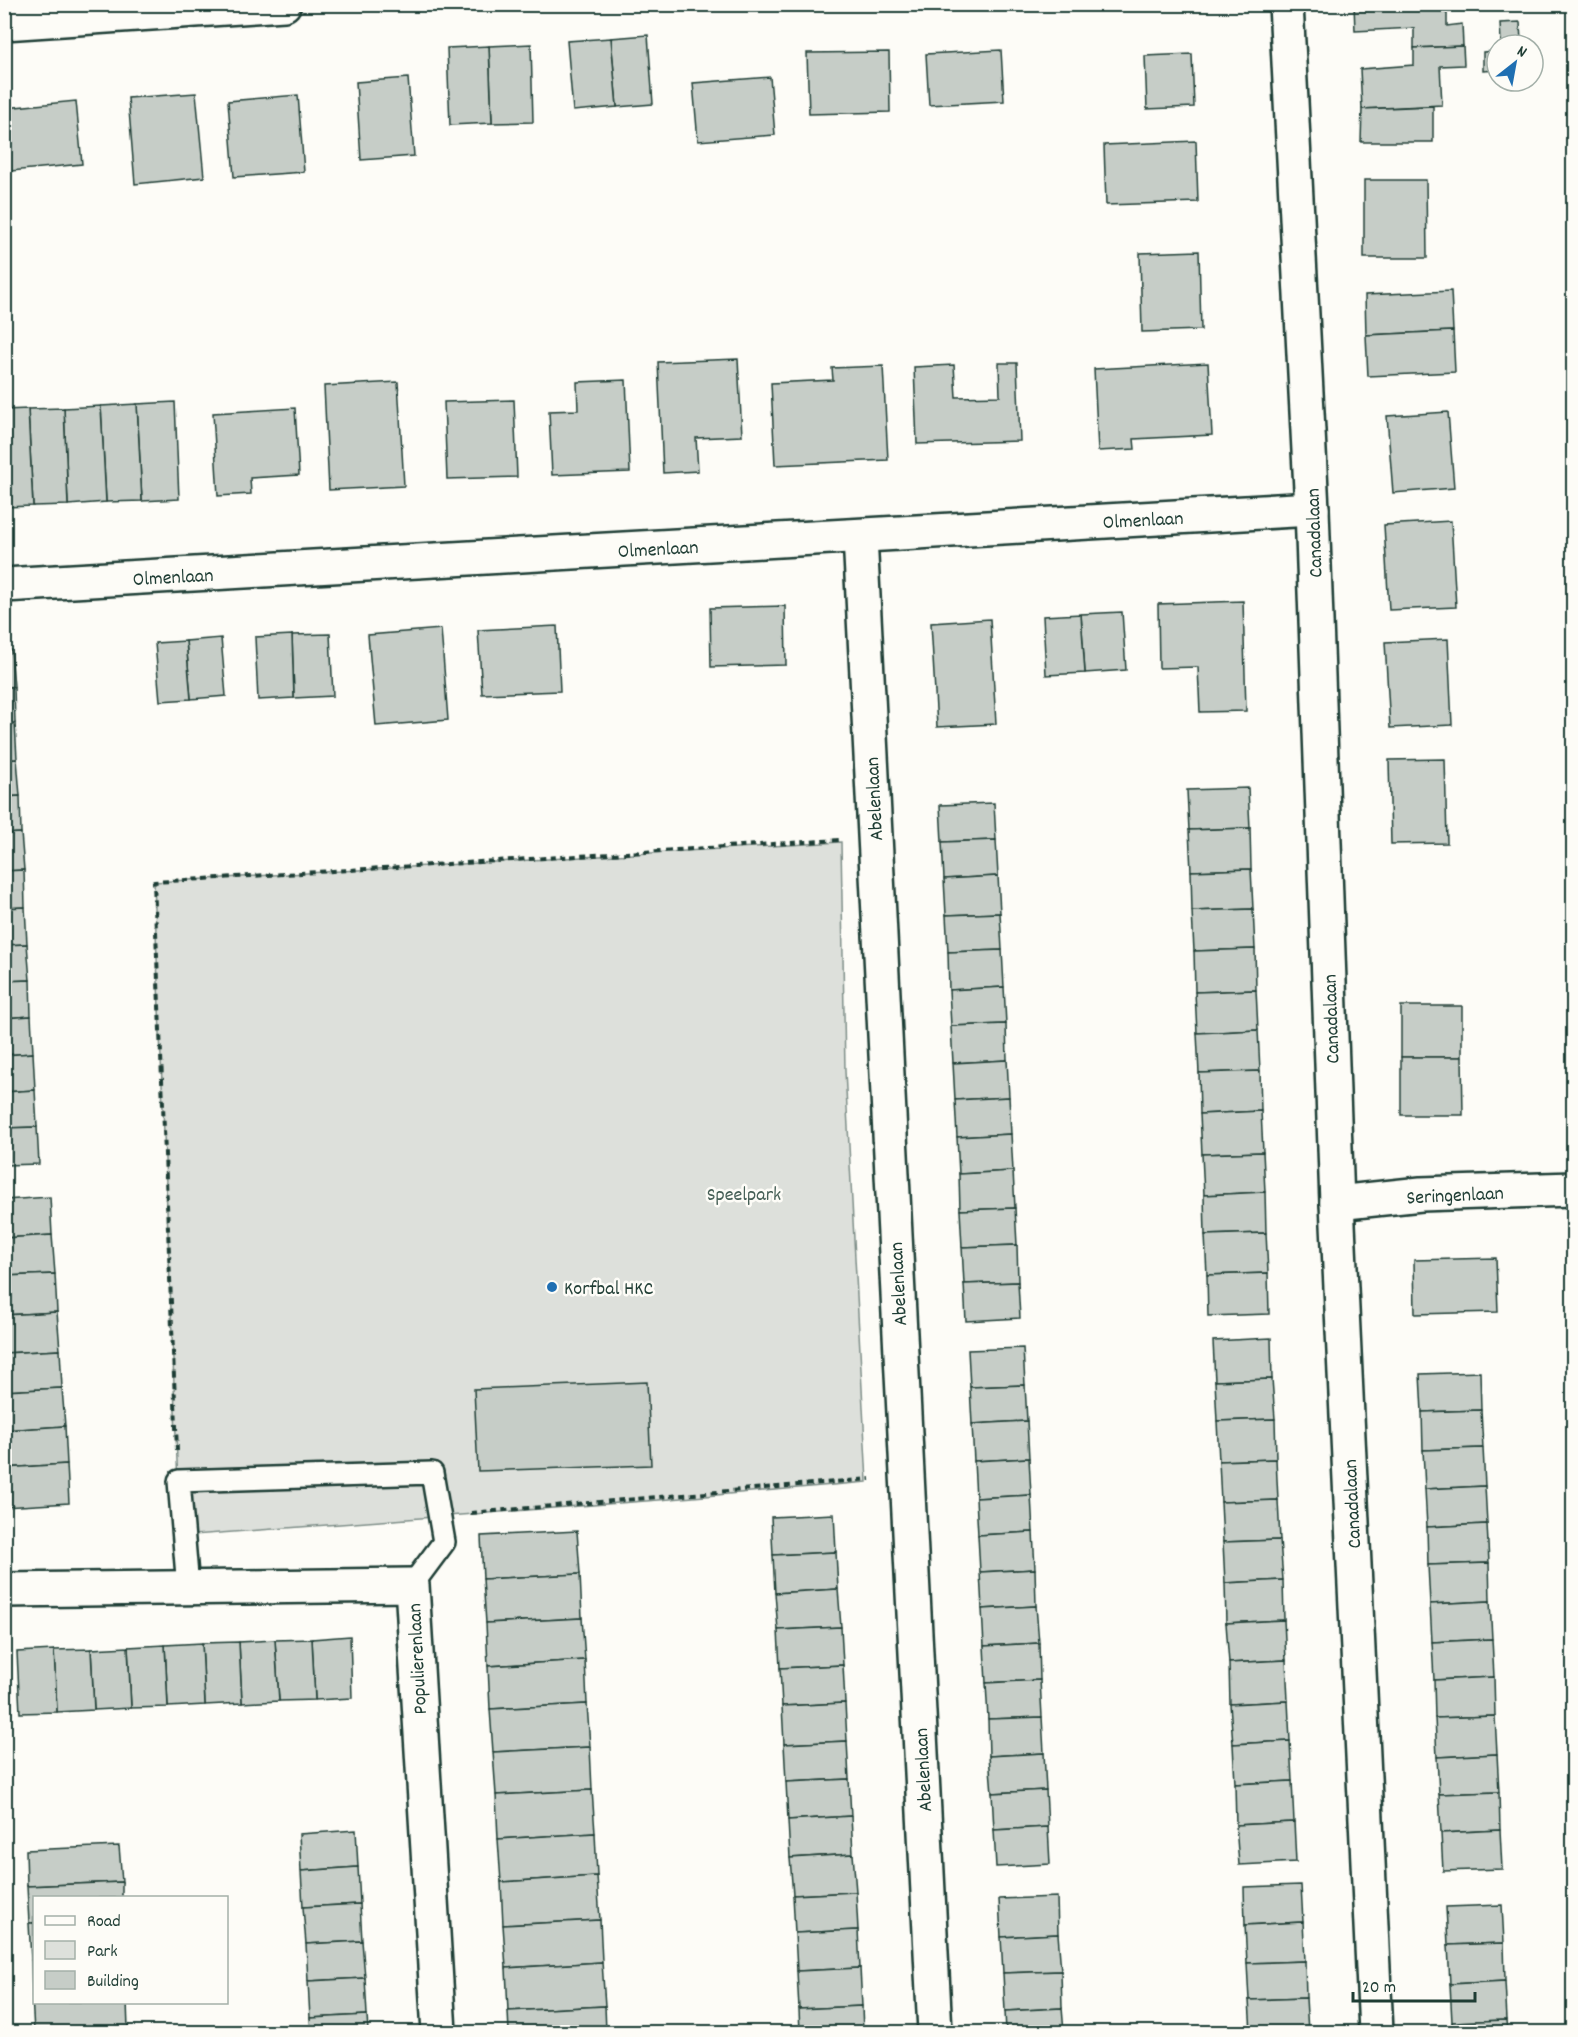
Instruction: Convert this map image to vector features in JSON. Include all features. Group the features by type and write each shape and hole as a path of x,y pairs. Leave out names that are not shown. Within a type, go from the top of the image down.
{"street":[{"path":"4,23 284,4"},
{"name":"Canadalaan","path":"1286,4 1312,509 1336,1203 1376,2032"},
{"name":"Olmenlaan","path":"4,585 1312,509"},
{"name":"Abelenlaan","path":"860,536 935,2032"},
{"name":"Seringenlaan","path":"1336,1203 1421,1194 1574,1189"},
{"name":"Populierenlaan","path":"4,1590 412,1585 439,2032"}],"lane":[{"path":"189,1588 178,1481 432,1473 444,1542 412,1585"}],"path":[{"path":"178,1481 154,882 875,838"},
{"path":"444,1542 464,1514 907,1476"}],"green space":[{"name":"Speelpark","path":"841,842 845,1071 867,1482 180,1536 154,882"}],"building":[{"path":"1354,4 1434,4 1434,8 1441,8 1447,14 1447,26 1462,24 1463,46 1414,48 1414,28 1355,31"},
{"path":"1520,22 1521,33 1500,33 1500,23"},
{"path":"648,35 653,104 617,107 611,38"},
{"path":"611,38 617,107 573,111 567,41"},
{"path":"531,44 533,122 492,123 489,46"},
{"path":"489,46 492,123 450,125 447,48"},
{"path":"1463,46 1464,65 1440,66 1442,105 1362,109 1360,69 1414,65 1414,48"},
{"path":"1001,50 1004,101 929,105 926,54"},
{"path":"889,52 890,112 809,114 807,53"},
{"path":"1483,52 1485,52 1485,71 1483,71"},
{"path":"1192,54 1194,107 1147,109 1145,56"},
{"path":"770,77 775,135 698,141 693,83"},
{"path":"408,78 414,156 361,160 356,82"},
{"path":"196,93 204,177 135,184 128,98"},
{"path":"298,95 304,172 234,177 228,101"},
{"path":"76,101 82,164 11,171 5,108"},
{"path":"1433,106 1433,142 1361,142 1362,109"},
{"path":"1196,141 1198,202 1106,205 1104,145"},
{"path":"1364,180 1426,180 1427,258 1364,258"},
{"path":"1199,251 1201,330 1142,332 1140,253"},
{"path":"1451,291 1453,331 1366,335 1365,295"},
{"path":"1453,331 1455,372 1368,376 1366,335"},
{"path":"738,359 742,436 696,438 698,471 663,473 658,362"},
{"path":"999,363 1017,363 1020,441 917,444 914,367 954,365 956,397 1000,396"},
{"path":"1208,363 1212,435 1134,439 1135,449 1098,451 1094,369"},
{"path":"883,366 888,460 775,465 771,383 833,380 832,368"},
{"path":"626,380 630,472 552,475 549,411 578,410 577,382"},
{"path":"398,382 404,486 329,490 324,386"},
{"path":"514,400 517,477 447,479 444,402"},
{"path":"175,402 179,499 142,501 137,404"},
{"path":"137,404 142,501 106,502 101,406"},
{"path":"101,406 106,502 68,505 64,408"},
{"path":"64,408 68,505 33,506 28,409"},
{"path":"295,408 299,475 250,478 251,494 218,496 213,413"},
{"path":"28,409 33,506 4,507 4,410"},
{"path":"1448,412 1454,488 1393,493 1387,416"},
{"path":"1451,521 1456,607 1389,610 1384,525"},
{"path":"1243,601 1246,711 1200,712 1198,667 1159,668 1158,604"},
{"path":"785,606 786,665 711,667 710,608"},
{"path":"1122,612 1126,670 1085,673 1081,614"},
{"path":"1081,614 1085,673 1046,675 1043,616"},
{"path":"990,619 996,724 937,727 931,623"},
{"path":"557,626 560,691 482,694 478,630"},
{"path":"441,629 448,720 376,726 368,635"},
{"path":"330,634 333,696 294,698 292,635"},
{"path":"292,635 294,698 258,700 255,637"},
{"path":"221,638 226,696 191,699 186,641"},
{"path":"1448,639 1452,725 1390,728 1385,642"},
{"path":"186,641 191,699 160,701 155,643"},
{"path":"4,650 11,650 14,687 4,687"},
{"path":"4,687 14,687 15,723 4,724"},
{"path":"15,723 17,759 4,760 4,724"},
{"path":"17,759 20,796 4,797 4,760"},
{"path":"1445,759 1447,843 1391,844 1389,760"},
{"path":"1248,788 1250,828 1189,830 1187,790"},
{"path":"20,796 21,833 4,834 4,797"},
{"path":"994,803 996,840 942,842 940,805"},
{"path":"1250,828 1251,869 1191,871 1189,830"},
{"path":"21,833 24,870 4,871 4,834"},
{"path":"996,840 998,876 944,879 942,842"},
{"path":"1251,869 1253,909 1192,911 1191,871"},
{"path":"24,870 25,907 4,908 4,871"},
{"path":"998,876 1000,913 946,915 944,879"},
{"path":"25,907 27,944 4,945 4,908"},
{"path":"1253,909 1255,949 1194,951 1192,911"},
{"path":"1000,913 1002,950 948,952 946,915"},
{"path":"27,944 30,980 4,981 4,945"},
{"path":"1255,949 1256,990 1195,992 1194,951"},
{"path":"1002,950 1004,987 949,990 948,952"},
{"path":"30,980 31,1016 4,1018 4,981"},
{"path":"1004,987 1006,1024 951,1026 949,990"},
{"path":"1256,990 1258,1030 1197,1033 1195,992"},
{"path":"1401,1006 1462,1006 1462,1057 1401,1057"},
{"path":"31,1016 33,1053 4,1055 4,1018"},
{"path":"1006,1024 1007,1060 953,1063 951,1026"},
{"path":"1258,1030 1260,1071 1199,1073 1197,1033"},
{"path":"33,1053 35,1090 4,1092 4,1055"},
{"path":"1401,1057 1462,1057 1463,1115 1401,1115"},
{"path":"1007,1060 1009,1097 955,1100 953,1063"},
{"path":"1260,1071 1261,1111 1200,1114 1199,1073"},
{"path":"35,1090 37,1127 4,1128 4,1092"},
{"path":"1009,1097 1011,1134 957,1137 955,1100"},
{"path":"1261,1111 1263,1152 1202,1154 1200,1114"},
{"path":"37,1127 39,1164 4,1165 4,1128"},
{"path":"1011,1134 1013,1171 959,1174 957,1137"},
{"path":"1263,1152 1265,1192 1204,1195 1202,1154"},
{"path":"1013,1171 1015,1208 960,1210 959,1174"},
{"path":"1265,1192 1266,1233 1205,1235 1204,1195"},
{"path":"50,1197 52,1235 4,1238 4,1200"},
{"path":"1015,1208 1017,1245 962,1247 960,1210"},
{"path":"1266,1233 1268,1273 1207,1275 1205,1235"},
{"path":"52,1235 55,1274 4,1276 4,1238"},
{"path":"1017,1245 1018,1282 964,1284 962,1247"},
{"path":"1496,1258 1498,1312 1415,1314 1414,1260"},
{"path":"1268,1273 1269,1314 1208,1316 1207,1275"},
{"path":"55,1274 57,1312 4,1315 4,1276"},
{"path":"1018,1282 1020,1318 966,1321 964,1284"},
{"path":"57,1312 60,1350 4,1353 4,1315"},
{"path":"1271,1338 1272,1379 1215,1381 1213,1341"},
{"path":"1023,1348 1025,1385 970,1387 968,1350"},
{"path":"60,1350 62,1388 4,1391 4,1353"},
{"path":"1480,1372 1481,1410 1422,1412 1420,1374"},
{"path":"1272,1379 1275,1419 1217,1421 1215,1381"},
{"path":"647,1382 651,1465 478,1471 474,1389"},
{"path":"1025,1385 1027,1421 972,1424 970,1387"},
{"path":"62,1388 65,1426 4,1430 4,1391"},
{"path":"1481,1410 1483,1448 1423,1450 1422,1412"},
{"path":"1275,1419 1276,1459 1219,1461 1217,1421"},
{"path":"1027,1421 1029,1458 974,1461 972,1424"},
{"path":"65,1426 67,1464 4,1468 4,1430"},
{"path":"1483,1448 1485,1486 1425,1489 1423,1450"},
{"path":"1029,1458 1031,1495 976,1498 974,1461"},
{"path":"1276,1459 1278,1500 1221,1502 1219,1461"},
{"path":"67,1464 69,1503 4,1507 4,1468"},
{"path":"1485,1486 1487,1524 1427,1527 1425,1489"},
{"path":"1031,1495 1033,1532 978,1535 976,1498"},
{"path":"1278,1500 1280,1540 1223,1542 1221,1502"},
{"path":"834,1514 836,1552 773,1555 771,1517"},
{"path":"1487,1524 1489,1563 1428,1565 1427,1527"},
{"path":"577,1531 580,1574 483,1579 481,1536"},
{"path":"1033,1532 1035,1569 980,1572 978,1535"},
{"path":"1280,1540 1283,1580 1225,1583 1223,1542"},
{"path":"836,1552 838,1589 775,1593 773,1555"},
{"path":"1489,1563 1490,1601 1430,1604 1428,1565"},
{"path":"1035,1569 1036,1606 982,1609 980,1572"},
{"path":"580,1574 582,1618 486,1623 483,1579"},
{"path":"1283,1580 1284,1620 1226,1623 1225,1583"},
{"path":"838,1589 841,1627 778,1630 775,1593"},
{"path":"1490,1601 1492,1639 1432,1642 1430,1604"},
{"path":"1036,1606 1039,1643 984,1646 982,1609"},
{"path":"582,1618 585,1660 488,1666 486,1623"},
{"path":"1284,1620 1286,1660 1229,1663 1226,1623"},
{"path":"841,1627 843,1665 780,1668 778,1630"},
{"path":"350,1636 352,1698 315,1700 312,1639"},
{"path":"312,1639 315,1700 279,1701 275,1640"},
{"path":"1492,1639 1494,1677 1434,1680 1432,1642"},
{"path":"275,1640 279,1701 242,1703 239,1642"},
{"path":"239,1642 242,1703 205,1705 202,1643"},
{"path":"202,1643 205,1705 168,1707 165,1645"},
{"path":"1039,1643 1040,1680 986,1683 984,1646"},
{"path":"165,1645 168,1707 131,1708 128,1647"},
{"path":"128,1647 131,1708 94,1710 91,1649"},
{"path":"91,1649 94,1710 57,1712 54,1650"},
{"path":"54,1650 57,1712 20,1713 17,1652"},
{"path":"585,1660 587,1704 490,1709 488,1666"},
{"path":"1286,1660 1288,1701 1230,1704 1229,1663"},
{"path":"843,1665 845,1703 782,1706 780,1668"},
{"path":"1494,1677 1495,1716 1435,1718 1434,1680"},
{"path":"1040,1680 1042,1717 988,1719 986,1683"},
{"path":"1288,1701 1290,1741 1233,1744 1230,1704"},
{"path":"845,1703 847,1741 784,1744 782,1706"},
{"path":"587,1704 590,1747 493,1752 490,1709"},
{"path":"1495,1716 1497,1754 1437,1757 1435,1718"},
{"path":"1042,1717 1044,1753 989,1756 988,1719"},
{"path":"847,1741 849,1779 786,1782 784,1744"},
{"path":"1290,1741 1292,1781 1235,1784 1233,1744"},
{"path":"590,1747 592,1790 496,1795 493,1752"},
{"path":"1044,1753 1046,1790 992,1793 989,1756"},
{"path":"1497,1754 1499,1792 1439,1794 1437,1757"},
{"path":"849,1779 851,1816 788,1820 786,1782"},
{"path":"1292,1781 1294,1822 1236,1825 1235,1784"},
{"path":"592,1790 595,1833 498,1839 496,1795"},
{"path":"1046,1790 1048,1827 994,1830 992,1793"},
{"path":"1499,1792 1500,1830 1441,1833 1439,1794"},
{"path":"851,1816 853,1854 790,1858 788,1820"},
{"path":"1294,1822 1296,1862 1239,1865 1236,1825"},
{"path":"1048,1827 1050,1864 996,1867 994,1830"},
{"path":"356,1830 358,1867 301,1871 299,1834"},
{"path":"1500,1830 1502,1869 1443,1871 1441,1833"},
{"path":"595,1833 597,1876 501,1882 498,1839"},
{"path":"119,1846 122,1882 27,1886 26,1850"},
{"path":"853,1854 856,1892 793,1895 790,1858"},
{"path":"358,1867 360,1904 303,1907 301,1871"},
{"path":"597,1876 600,1920 503,1925 501,1882"},
{"path":"122,1882 122,1896 33,1896 33,1923 29,1923 27,1886"},
{"path":"1301,1885 1303,1922 1245,1925 1244,1887"},
{"path":"856,1892 858,1930 795,1933 793,1895"},
{"path":"1057,1897 1058,1934 1001,1937 999,1899"},
{"path":"360,1904 362,1941 306,1944 303,1907"},
{"path":"1502,1905 1504,1943 1448,1945 1446,1907"},
{"path":"600,1920 602,1962 506,1968 503,1925"},
{"path":"1303,1922 1305,1961 1247,1963 1245,1925"},
{"path":"29,1923 33,1923 33,1959 31,1960"},
{"path":"858,1930 860,1968 797,1971 795,1933"},
{"path":"1058,1934 1061,1971 1003,1973 1001,1937"},
{"path":"362,1941 365,1978 308,1981 306,1944"},
{"path":"1504,1943 1505,1981 1450,1984 1448,1945"},
{"path":"33,1959 33,1996 32,1996 31,1960"},
{"path":"1305,1961 1306,1998 1249,2000 1247,1963"},
{"path":"602,1962 605,2006 508,2011 506,1968"},
{"path":"860,1968 862,2006 799,2009 797,1971"},
{"path":"1061,1971 1062,2008 1005,2011 1003,1973"},
{"path":"365,1978 367,2015 310,2018 308,1981"},
{"path":"1505,1981 1507,2020 1452,2022 1450,1984"},
{"path":"32,1996 33,2004 127,2004 128,2029 34,2032"},
{"path":"1306,1998 1308,2032 1251,2032 1249,2000"},
{"path":"605,2006 606,2032 509,2032 508,2011"},
{"path":"862,2006 863,2032 800,2032 799,2009"},
{"path":"1062,2008 1064,2032 1006,2032 1005,2011"},
{"path":"367,2015 368,2032 311,2032 310,2018"},
{"path":"1507,2020 1508,2032 1452,2032 1452,2022"},
{"path":"128,2029 128,2032 59,2032"}],"place":[{"name":"Korfbal HKC","path":"552,1287"}]}
